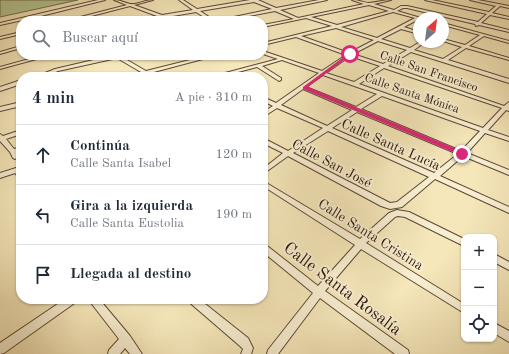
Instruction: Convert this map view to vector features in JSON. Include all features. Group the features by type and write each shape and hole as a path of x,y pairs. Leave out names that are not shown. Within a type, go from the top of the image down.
{"street":[{"path":"26,14 32,16 103,0"},
{"path":"116,0 161,16 254,0 298,19"},
{"path":"87,16 152,0"},
{"path":"183,1 192,0"},
{"path":"241,16 323,0"},
{"path":"354,0 413,16"},
{"path":"268,25 389,0"},
{"path":"426,0 509,18"},
{"path":"473,0 509,6"},
{"path":"497,0 509,2"},
{"path":"183,1 205,16"},
{"path":"470,32 499,5"},
{"path":"268,43 335,27 404,7 509,31"},
{"path":"306,17 509,81"},
{"path":"0,24 16,20"},
{"path":"268,112 350,54 413,21"},
{"path":"449,26 509,42"},
{"path":"400,27 413,31"},
{"path":"0,38 16,33"},
{"path":"443,61 484,35"},
{"name":"Calle San Francisco","path":"296,36 508,107"},
{"path":"449,42 509,59"},
{"path":"0,52 16,48"},
{"path":"354,84 413,48"},
{"name":"Calle Santa Mónica","path":"268,54 509,139"},
{"path":"232,72 282,59"},
{"path":"0,68 30,60"},
{"path":"52,72 99,60"},
{"path":"123,60 145,72 195,60"},
{"path":"256,65 279,78"},
{"path":"0,89 16,84"},
{"path":"304,88 509,173"},
{"path":"268,168 287,154 380,94"},
{"name":"Calle Santa Lucía","path":"268,101 509,210"},
{"path":"0,109 16,105"},
{"path":"436,177 462,154 508,107"},
{"path":"16,134 1,138 14,154 16,153"},
{"name":"Calle San José","path":"268,143 390,206 400,205 436,177"},
{"path":"0,176 16,170"},
{"name":"Calle Santa Cristina","path":"268,186 461,307"},
{"path":"272,354 319,292 360,244 392,215 400,213 410,216 461,242"},
{"name":"Calle Santa Rosalía","path":"268,251 319,292 404,354"},
{"path":"497,260 509,266"},
{"path":"0,349 66,304"},
{"path":"97,304 137,354"},
{"path":"198,304 244,342 247,351"},
{"path":"497,330 509,337"},
{"path":"113,354 126,339"}],"green space":[{"path":"0,0 78,0 0,17"}],"route":[{"path":"350,54 304,88 462,154"}]}
